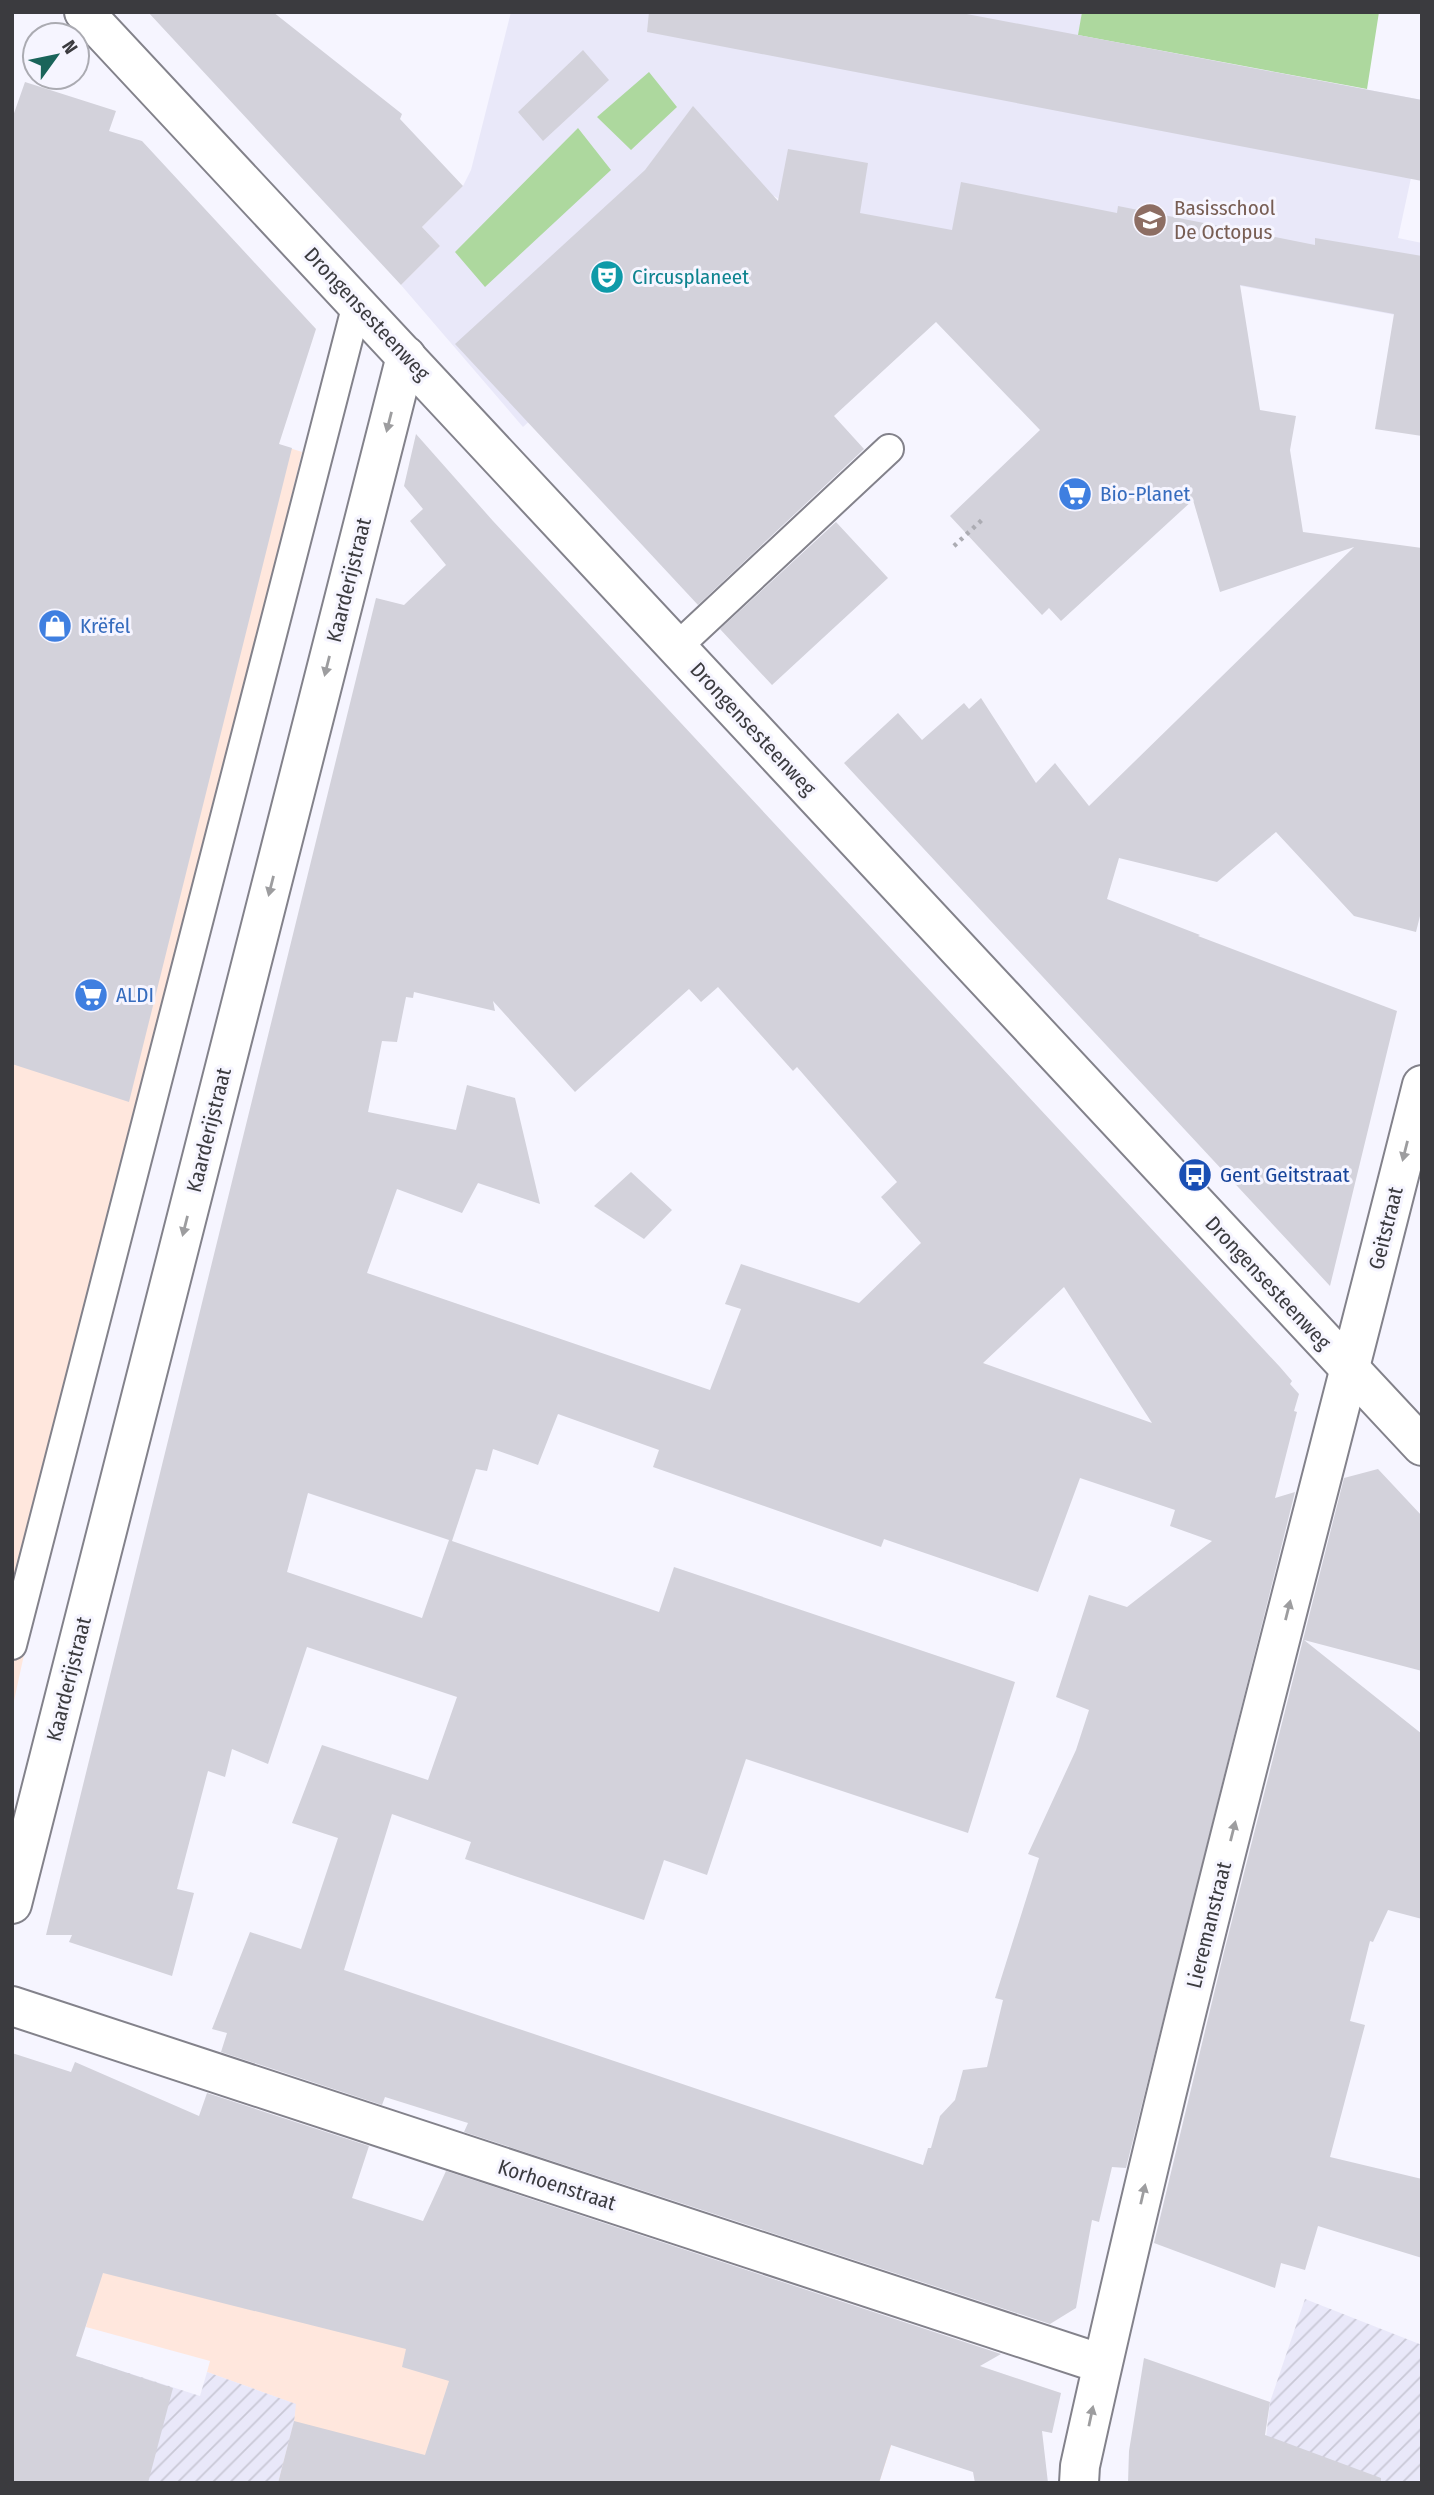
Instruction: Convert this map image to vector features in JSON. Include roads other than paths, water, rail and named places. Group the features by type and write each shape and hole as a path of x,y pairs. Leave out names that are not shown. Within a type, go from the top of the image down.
{"street":[{"name":"Drongensesteenweg","path":"84,12 1349,1371 1422,1446"},
{"name":"Kaarderijstraat","path":"12,1904 406,356"},
{"name":"Geitstraat","path":"1349,1371 1422,1085"},
{"name":"Lieremanstraat","path":"1079,2483 1080,2466 1102,2364 1188,2006 1349,1371"},
{"name":"Korhoenstraat","path":"12,2006 1102,2364"}],"lane":[{"path":"12,1645 357,304"},
{"path":"677,648 888,449"}],"place":[{"name":"Basisschool De Octopus","path":"1150,220"},
{"name":"Circusplaneet","path":"607,277"},
{"name":"Bio-Planet","path":"1075,494"},
{"name":"Krëfel","path":"55,626"},
{"name":"ALDI","path":"91,995"},
{"name":"Gent Geitstraat","path":"1195,1175"}]}
